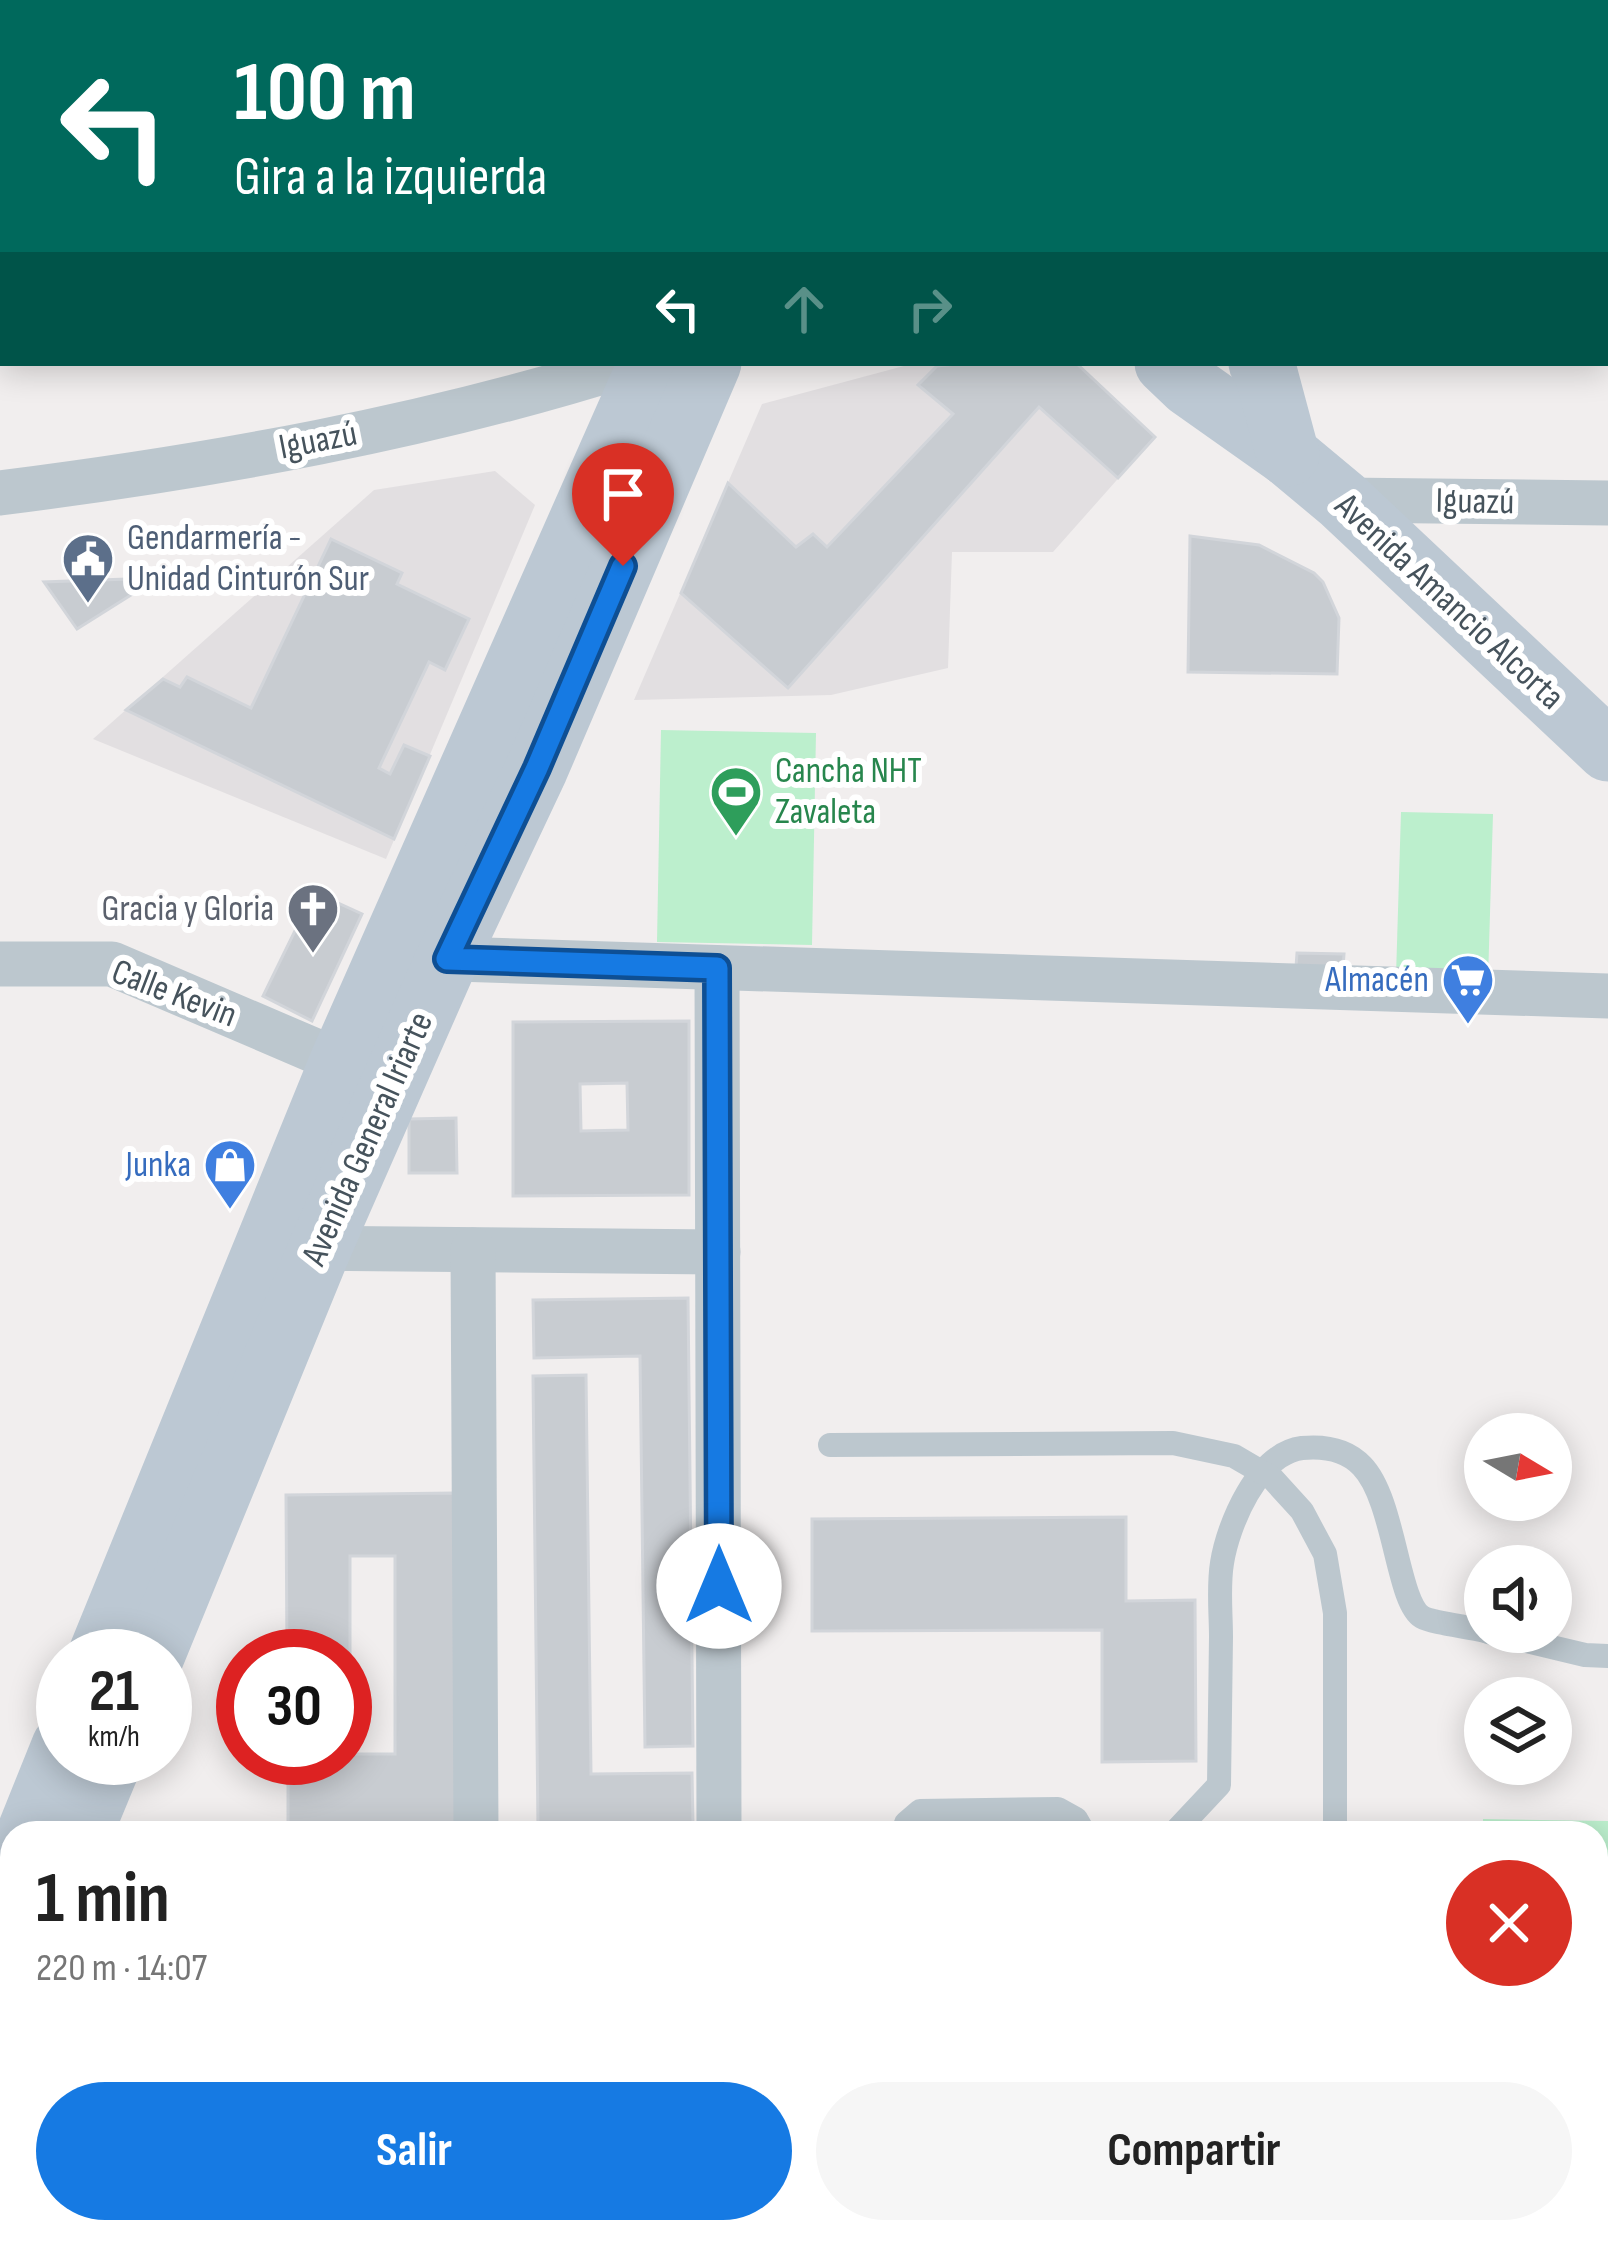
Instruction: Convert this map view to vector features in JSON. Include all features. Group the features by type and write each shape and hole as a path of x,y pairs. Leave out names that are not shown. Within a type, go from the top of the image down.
{"main road":[{"name":"Avenida General Iriarte","path":"112,1629 292,1248 417,958 649,366"},
{"name":"Avenida General Iriarte","path":"162,1629 292,1248 340,1062 417,958 537,768 709,366"},
{"name":"Avenida Amancio Alcorta","path":"1169,366 1342,500 1608,750"},
{"path":"1262,366 1288,455"},
{"path":"33,1821 47,1785"},
{"path":"86,1821 101,1785"}],"street":[{"name":"Iguazú","path":"0,493 134,476 384,428 547,390 622,366"},
{"name":"Iguazú","path":"1342,500 1608,503"},
{"path":"417,958 1608,996"},
{"name":"Calle Kevin","path":"0,964 112,964 340,1062"},
{"path":"717,968 719,1821"},
{"path":"292,1248 718,1252"},
{"path":"473,1250 476,1821"}],"lane":[{"path":"830,1445 1173,1444 1234,1456 1272,1478 1302,1511 1325,1554 1335,1612 1335,1821"},
{"path":"1186,1821 1220,1785 1221,1566 1239,1508 1278,1459 1294,1449 1316,1447 1332,1449 1360,1464 1381,1496 1411,1605 1428,1620 1464,1626"},
{"path":"1572,1652 1608,1656"},
{"path":"908,1821 920,1810 1058,1809 1077,1821"}],"shaded area":[{"path":"904,366 1079,366 1155,437 1053,552 952,552 948,668 831,695 634,700 762,404"},
{"path":"495,471 535,505 386,859 93,739 374,490"}],"green space":[{"name":"Cancha NHT Zavaleta","path":"661,730 816,733 812,945 657,942"},
{"path":"1401,812 1493,814 1488,979 1396,976"},
{"path":"1483,1819 1608,1821 1483,1821"}],"building":[{"path":"937,366 1079,366 1155,437 1118,478 1039,407 788,688 681,593 728,483 796,547 813,534 827,547 953,414 918,385"},
{"path":"1190,536 1259,545 1314,573 1339,618 1337,674 1188,672"},
{"path":"331,539 402,573 397,584 469,619 445,670 429,662 379,768 390,774 404,745 430,756 394,839 126,710 163,679 180,687 187,677 251,708"},
{"name":"Gendarmería - Unidad Cinturón Sur","path":"158,578 77,629 44,582"},
{"name":"Gracia y Gloria","path":"314,892 362,914 312,1021 263,996"},
{"path":"1297,953 1344,954 1342,982 1295,981"},
{"path":"689,1021 689,1195 513,1196 513,1022","holes":["627,1083 628,1130 581,1131 580,1084"]},
{"path":"456,1118 457,1173 409,1173 409,1119"},
{"path":"688,1298 693,1746 645,1747 640,1356 534,1358 533,1300"},
{"path":"586,1375 591,1774 692,1773 693,1821 538,1821 533,1376"},
{"path":"454,1493 457,1821 288,1821 288,1785 372,1785 372,1754 395,1754 395,1556 350,1556 350,1629 287,1629 286,1495"},
{"path":"1126,1517 1126,1601 1195,1600 1196,1761 1102,1762 1102,1630 812,1631 812,1519"}],"place":[{"name":"Gendarmería - Unidad Cinturón Sur","path":"88,605"},
{"name":"Cancha NHT Zavaleta","path":"736,838"},
{"name":"Gracia y Gloria","path":"313,955"},
{"name":"Almacén","path":"1468,1026"},
{"name":"Junka","path":"230,1211"}],"route":[{"path":"623,566 537,768 447,959 717,968 719,1586"}]}
